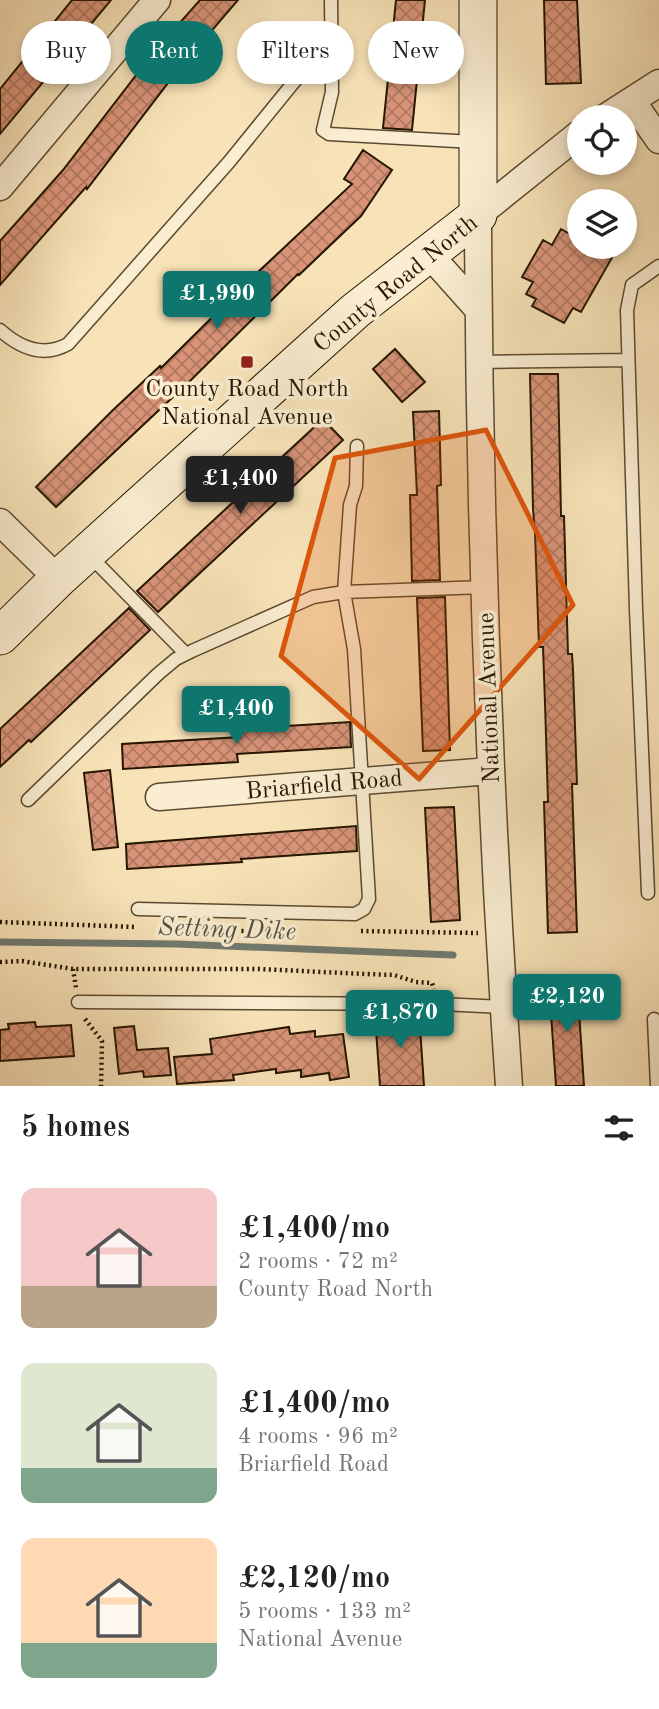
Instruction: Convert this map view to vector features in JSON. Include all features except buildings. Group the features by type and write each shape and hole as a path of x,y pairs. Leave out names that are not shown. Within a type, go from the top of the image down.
{"street":[{"path":"0,187 157,0"},
{"name":"National Avenue","path":"478,0 478,309 490,771 509,1086"},
{"path":"627,105 659,83"},
{"path":"632,102 659,140"},
{"name":"County Road North","path":"0,636 58,579 355,311 567,143"},
{"path":"428,253 478,309"},
{"path":"0,522 58,579"},
{"name":"Briarfield Road","path":"159,797 490,771"}],"lane":[{"path":"331,0 331,21"},
{"path":"0,330 18,345 30,350 59,349 68,344 229,162 292,84"},
{"path":"332,84 323,130 329,134 478,142"},
{"path":"648,893 628,310 632,285 659,266"},
{"path":"479,362 628,360"},
{"path":"138,909 355,914 364,909 369,899 354,649 344,592 349,505 356,486 357,446"},
{"path":"87,553 186,654"},
{"path":"28,800 158,674 186,654 313,597 344,592 485,587"},
{"path":"77,996 503,1007"},
{"path":"654,1019 657,1086"}],"path":[{"path":"0,962 22,961 73,969 259,969 394,975 416,982 432,983 441,1004"},
{"path":"73,969 77,996 87,1024 102,1041 101,1086"}],"highlighted area":[{"path":"486,430 573,605 419,779 281,656 335,458"}],"waterway":[{"name":"Setting Dike","path":"0,942 176,944 453,955"}],"place":[{"name":"County Road North National Avenue","path":"247,362"}]}
